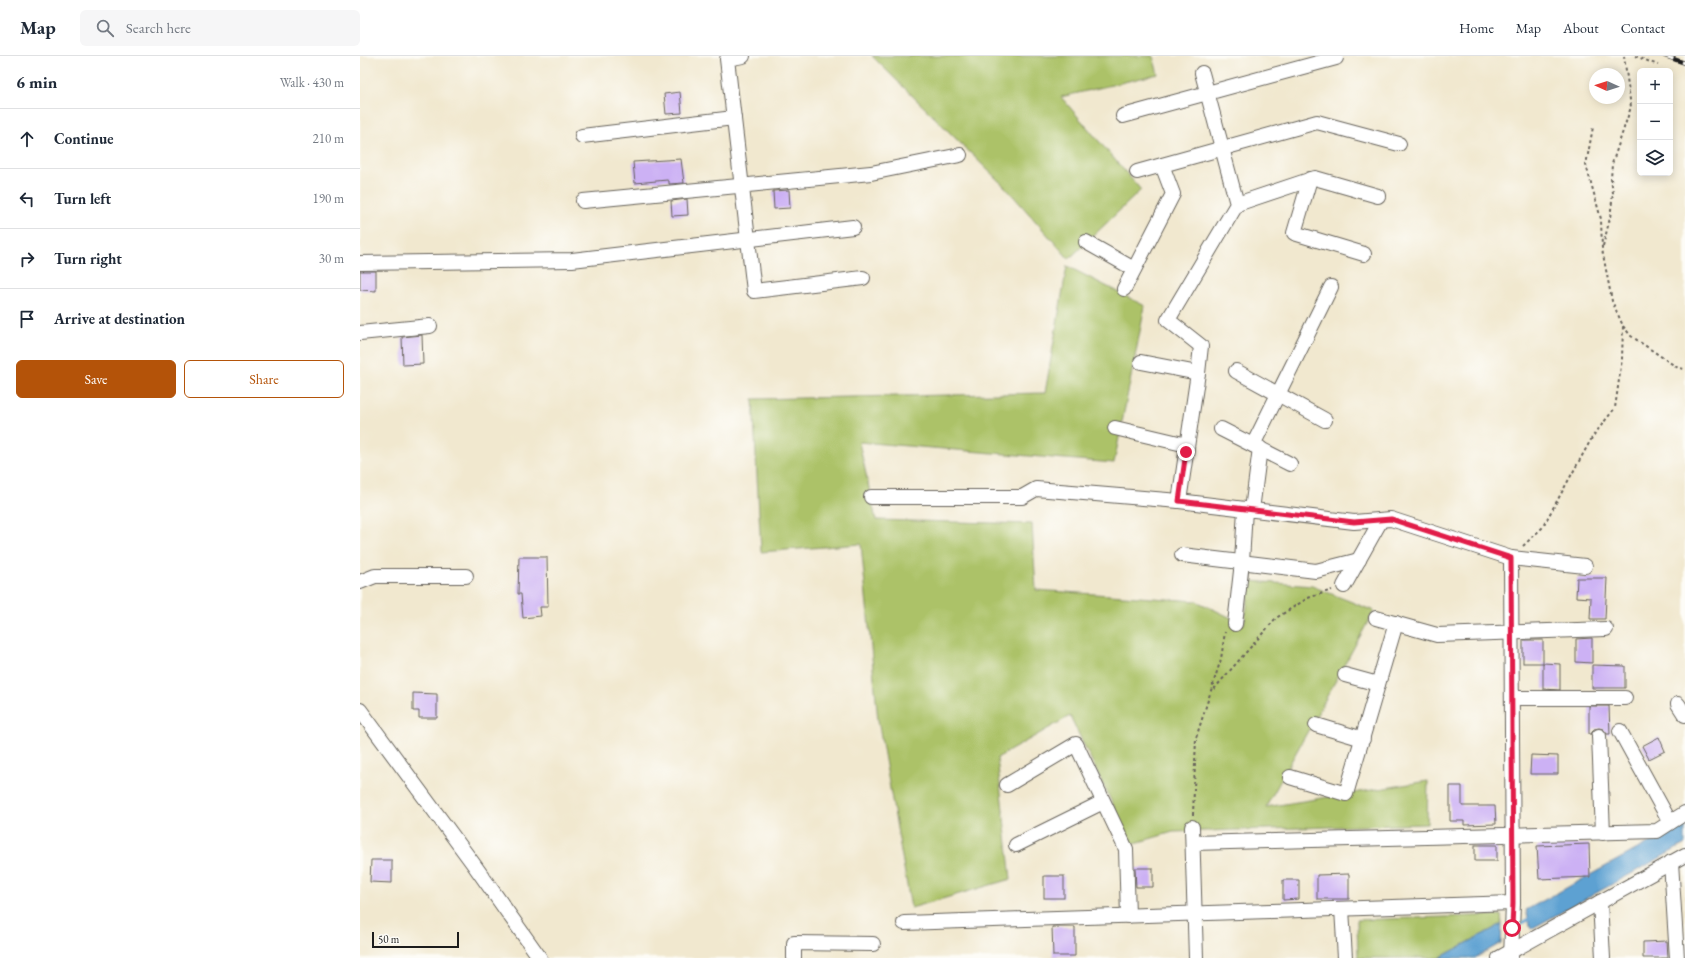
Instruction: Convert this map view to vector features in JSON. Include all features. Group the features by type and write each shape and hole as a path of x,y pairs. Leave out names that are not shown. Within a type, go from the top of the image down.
{"street":[{"path":"742,56 726,59 754,291 863,278"},
{"path":"1123,116 1336,58"},
{"path":"1202,73 1237,204"},
{"path":"582,136 734,118"},
{"path":"1137,172 1317,122 1399,144"},
{"path":"583,201 871,173 960,155"},
{"path":"1124,289 1173,194 1162,165"},
{"path":"1179,501 1201,346 1168,320 1237,204 1315,178 1378,196"},
{"path":"1310,179 1294,233 1364,254"},
{"path":"360,263 572,260 853,227"},
{"path":"1086,242 1134,269"},
{"path":"1235,624 1256,446 1278,394 1331,287"},
{"path":"360,333 430,326"},
{"path":"1141,362 1198,373"},
{"path":"1236,371 1325,420"},
{"path":"1115,428 1187,445"},
{"path":"1221,429 1290,464"},
{"path":"871,497 1022,497 1036,490 1179,501 1354,522 1391,519 1511,558 1585,566"},
{"path":"1344,586 1381,520"},
{"path":"1182,555 1316,571 1359,560"},
{"path":"1508,953 1512,928 1513,903 1511,558"},
{"path":"360,582 375,576 466,576"},
{"path":"1376,618 1437,635 1606,629"},
{"path":"1290,777 1346,794 1396,623"},
{"path":"1346,675 1378,684"},
{"path":"1512,698 1625,698"},
{"path":"360,710 472,862 540,958"},
{"path":"1316,725 1362,739"},
{"path":"1620,731 1670,822"},
{"path":"1599,736 1603,832"},
{"path":"1007,785 1076,744 1126,849 1128,916"},
{"path":"1016,846 1103,802"},
{"path":"1193,843 1512,836 1657,831 1685,813"},
{"path":"1192,827 1196,958"},
{"path":"1508,953 1685,855"},
{"path":"1671,862 1681,937 1677,958"},
{"path":"1600,902 1603,958"},
{"path":"904,923 1513,903"},
{"path":"1342,908 1345,958"},
{"path":"794,958 794,943 873,944"}],"path":[{"path":"1602,249 1610,218 1613,193 1611,179 1612,164 1631,107 1624,56"},
{"path":"1635,56 1658,65"},
{"path":"1593,127 1586,165 1601,219 1602,249 1612,301 1623,326 1631,336 1678,368 1685,369"},
{"path":"1511,558 1542,528 1594,436 1614,408 1622,359 1623,326"},
{"path":"1212,691 1276,618 1308,598 1344,586"},
{"path":"1192,827 1196,738 1221,659 1226,626 1235,624"}],"green space":[{"path":"872,56 1153,56 1158,74 1061,97 1141,190 1069,259 1007,189"},
{"path":"1067,266 1145,306 1114,463 859,442 876,520 1032,524 1036,590 1196,601 1244,624 1251,581 1312,586 1374,611 1266,807 1428,781 1427,824 1173,832 1132,844 1070,716 997,758 1011,879 911,908 878,720 861,544 761,552 753,399 1045,393"},
{"path":"1501,915 1502,924 1439,958 1358,958 1357,920"}],"water":[{"path":"1685,823 1685,844 1531,929 1526,910"},
{"path":"1502,924 1501,943 1475,958 1439,958"}],"building":[{"path":"680,92 682,113 666,114 664,94"},
{"path":"681,159 684,183 669,184 669,181 667,180 635,183 633,162"},
{"path":"789,190 790,208 774,209 773,191"},
{"path":"687,199 688,215 672,216 671,201"},
{"path":"360,271 376,271 376,291 360,290"},
{"path":"422,335 423,364 403,365 402,337"},
{"path":"519,557 547,557 548,607 540,607 541,616 523,618 521,594 518,594"},
{"path":"1577,578 1607,578 1605,619 1590,619 1591,598 1576,597"},
{"path":"1592,638 1592,663 1576,662 1576,639"},
{"path":"1523,640 1543,640 1543,663 1523,663"},
{"path":"1543,663 1560,664 1560,690 1543,689"},
{"path":"1592,665 1625,666 1625,688 1592,688"},
{"path":"413,693 437,694 437,718 419,718 419,711 413,711"},
{"path":"1589,706 1609,706 1610,734 1607,734 1603,729 1599,728 1594,729 1591,734 1589,734"},
{"path":"1659,737 1665,751 1649,759 1642,746"},
{"path":"1531,755 1558,756 1558,774 1530,774"},
{"path":"1450,786 1462,786 1462,806 1495,806 1496,824 1464,825 1464,821 1450,821"},
{"path":"1589,844 1590,877 1539,879 1537,846"},
{"path":"1475,845 1497,845 1497,861 1475,861"},
{"path":"371,860 392,860 392,883 370,882"},
{"path":"1135,868 1153,868 1153,887 1136,887"},
{"path":"1349,874 1349,899 1317,899 1317,875"},
{"path":"1044,876 1064,876 1064,898 1044,898"},
{"path":"1283,880 1299,880 1299,899 1283,900"},
{"path":"1052,927 1075,927 1075,956 1053,956"},
{"path":"1667,941 1668,958 1643,958 1643,942"}],"waterway":[{"path":"1515,927 1531,918"}],"railway":[{"path":"1665,56 1685,63"}],"route":[{"path":"1186,452 1179,501 1354,522 1391,519 1511,558 1512,928"}]}
